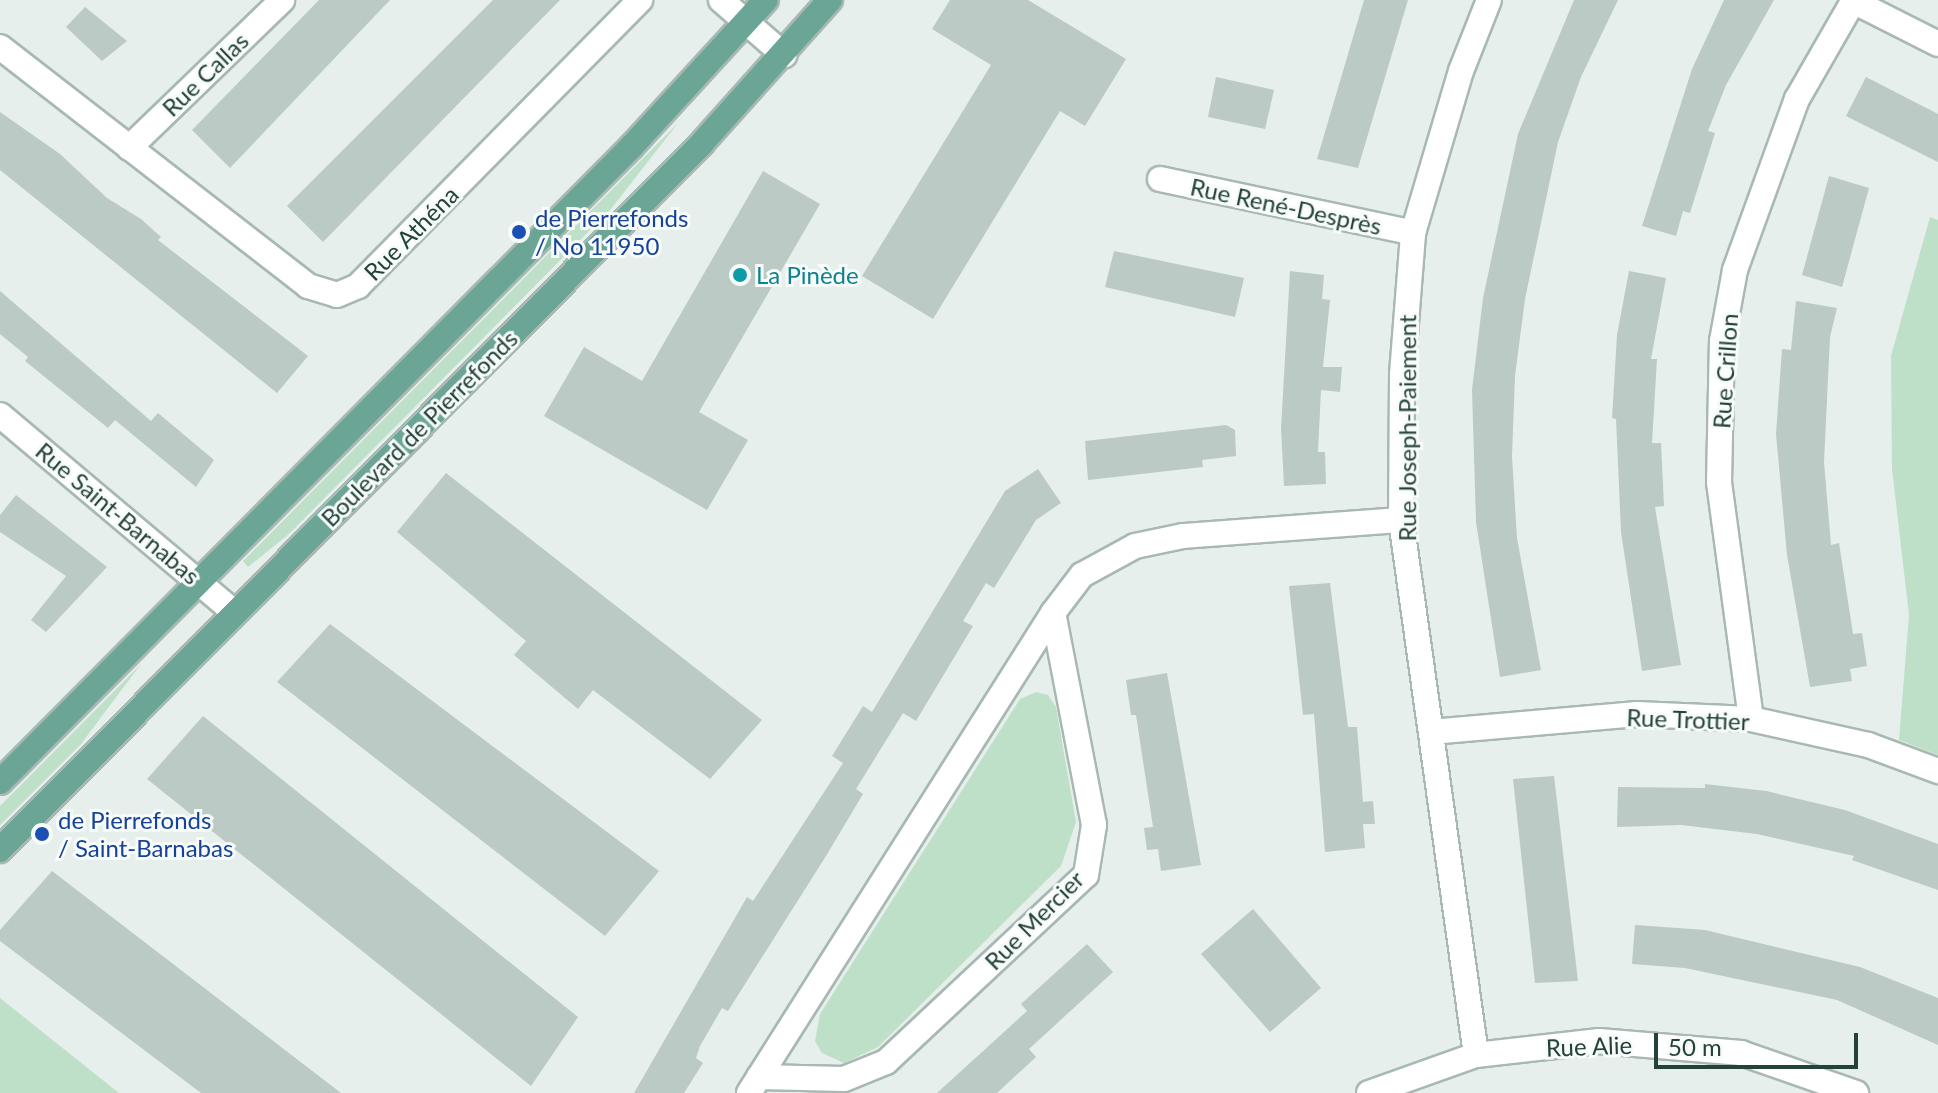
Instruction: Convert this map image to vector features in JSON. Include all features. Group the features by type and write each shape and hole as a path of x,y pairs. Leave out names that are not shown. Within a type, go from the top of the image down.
{"main road":[{"name":"Boulevard de Pierrefonds","path":"0,782 632,146 766,0"},
{"name":"Boulevard de Pierrefonds","path":"0,850 784,55 830,0"}],"street":[{"name":"Rue Callas","path":"129,148 282,0"},
{"name":"Rue Athéna","path":"0,47 308,286 326,294 346,294 640,0"},
{"path":"721,0 784,55"},
{"name":"Rue Joseph-Paiement","path":"1476,1055 1401,520 1402,374 1413,233 1461,71 1489,0"},
{"path":"1854,1 1938,44"},
{"name":"Rue Crillon","path":"1751,719 1719,482 1722,341 1735,270 1791,112 1854,1"},
{"name":"Rue René-Desprès","path":"1160,179 1413,233"},
{"name":"Rue Saint-Barnabas","path":"0,415 235,613"},
{"name":"Rue Mercier","path":"754,1085 1053,613 1082,575 1135,546 1183,536 1401,520"},
{"name":"Rue Mercier","path":"754,1085 844,1079 886,1062 1086,875 1094,825 1053,613"},
{"name":"Rue Trottier","path":"1431,732 1637,714 1751,719 1868,745 1938,771"},
{"name":"Rue Alie","path":"1369,1093 1476,1055 1599,1041 1741,1053 1856,1093"}],"green space":[{"path":"678,123 611,209 289,534 248,567 243,561"},
{"path":"1930,217 1938,220 1938,755 1899,740 1909,615 1892,469 1891,356"},
{"path":"141,664 81,744 0,825 0,806"},
{"path":"1036,692 1048,695 1056,707 1076,822 1061,866 878,1047 844,1063 822,1053 815,1041 820,1014 1020,699"},
{"path":"0,998 119,1093 0,1093"}],"building":[{"path":"319,0 390,0 230,168 192,130"},
{"path":"493,0 560,0 323,242 287,206"},
{"path":"950,0 1028,0 1126,59 1085,126 1060,111 933,319 862,276 991,65 932,29"},
{"path":"1364,0 1408,0 1358,168 1317,159"},
{"path":"1574,0 1618,0 1581,77 1558,142 1525,299 1515,376 1512,456 1517,538 1541,670 1500,677 1476,522 1472,390 1483,298 1518,134"},
{"path":"1724,0 1774,0 1726,85 1708,131 1715,133 1690,213 1683,211 1676,236 1642,226 1692,69"},
{"path":"85,7 127,41 102,61 66,27"},
{"path":"1216,77 1274,90 1265,129 1208,117"},
{"path":"1866,77 1938,114 1938,162 1846,116"},
{"path":"0,112 60,154 107,198 141,219 161,237 158,240 308,356 277,393 0,170"},
{"name":"La Pinède","path":"763,171 820,204 699,412 748,440 707,510 544,416 584,347 642,381"},
{"path":"1829,176 1869,188 1842,287 1802,275"},
{"path":"1114,251 1244,278 1235,317 1105,287"},
{"path":"1290,271 1324,275 1322,299 1330,300 1323,367 1342,367 1340,392 1321,390 1318,452 1325,452 1326,484 1284,486 1281,428"},
{"path":"1629,271 1666,278 1651,359 1657,359 1652,443 1661,443 1664,506 1655,507 1681,665 1642,671 1621,532 1616,419 1612,418 1617,335"},
{"path":"0,291 151,421 158,413 214,460 196,487 115,420 108,428 25,361 28,357 0,334"},
{"path":"1796,301 1837,308 1830,337 1824,462 1831,545 1839,543 1853,634 1862,633 1867,666 1850,669 1852,681 1810,687 1787,555 1776,434 1782,349 1791,350"},
{"path":"1226,425 1235,430 1236,456 1202,460 1203,467 1088,480 1085,441"},
{"path":"1038,469 1061,503 1036,520 994,588 986,583 963,621 973,626 916,721 903,713 856,789 863,794 826,856 728,1011 722,1008 700,1046 696,1058 703,1063 684,1093 634,1093 747,897 753,901 843,763 832,756 863,706 872,712 1005,491"},
{"path":"446,473 762,720 710,779 593,690 578,709 514,655 526,641 397,532"},
{"path":"16,495 107,567 46,632 31,620 66,576 0,532 0,515"},
{"path":"1330,583 1348,727 1357,727 1363,802 1373,801 1375,824 1363,824 1365,848 1325,852 1314,714 1303,715 1289,586"},
{"path":"330,624 659,871 605,936 277,682"},
{"path":"1167,673 1201,865 1161,871 1158,849 1147,850 1144,828 1153,827 1136,715 1131,715 1126,680"},
{"path":"203,716 578,1017 531,1086 147,779"},
{"path":"1554,776 1578,981 1535,983 1513,779"},
{"path":"1705,784 1766,791 1845,810 1938,844 1938,890 1852,860 1854,856 1757,834 1681,825 1617,827 1618,787 1705,788"},
{"path":"52,871 341,1093 201,1093 0,941 0,930"},
{"path":"1253,909 1321,988 1270,1032 1201,954"},
{"path":"1635,925 1705,930 1860,967 1938,998 1938,1045 1837,1000 1685,968 1632,964"},
{"path":"1087,944 1113,972 1029,1049 1036,1057 997,1093 937,1093 1027,1011 1021,1004"}],"place":[{"name":"de Pierrefonds / No 11950","path":"519,232"},
{"name":"La Pinède","path":"740,275"},
{"name":"de Pierrefonds / Saint-Barnabas","path":"42,834"}]}
